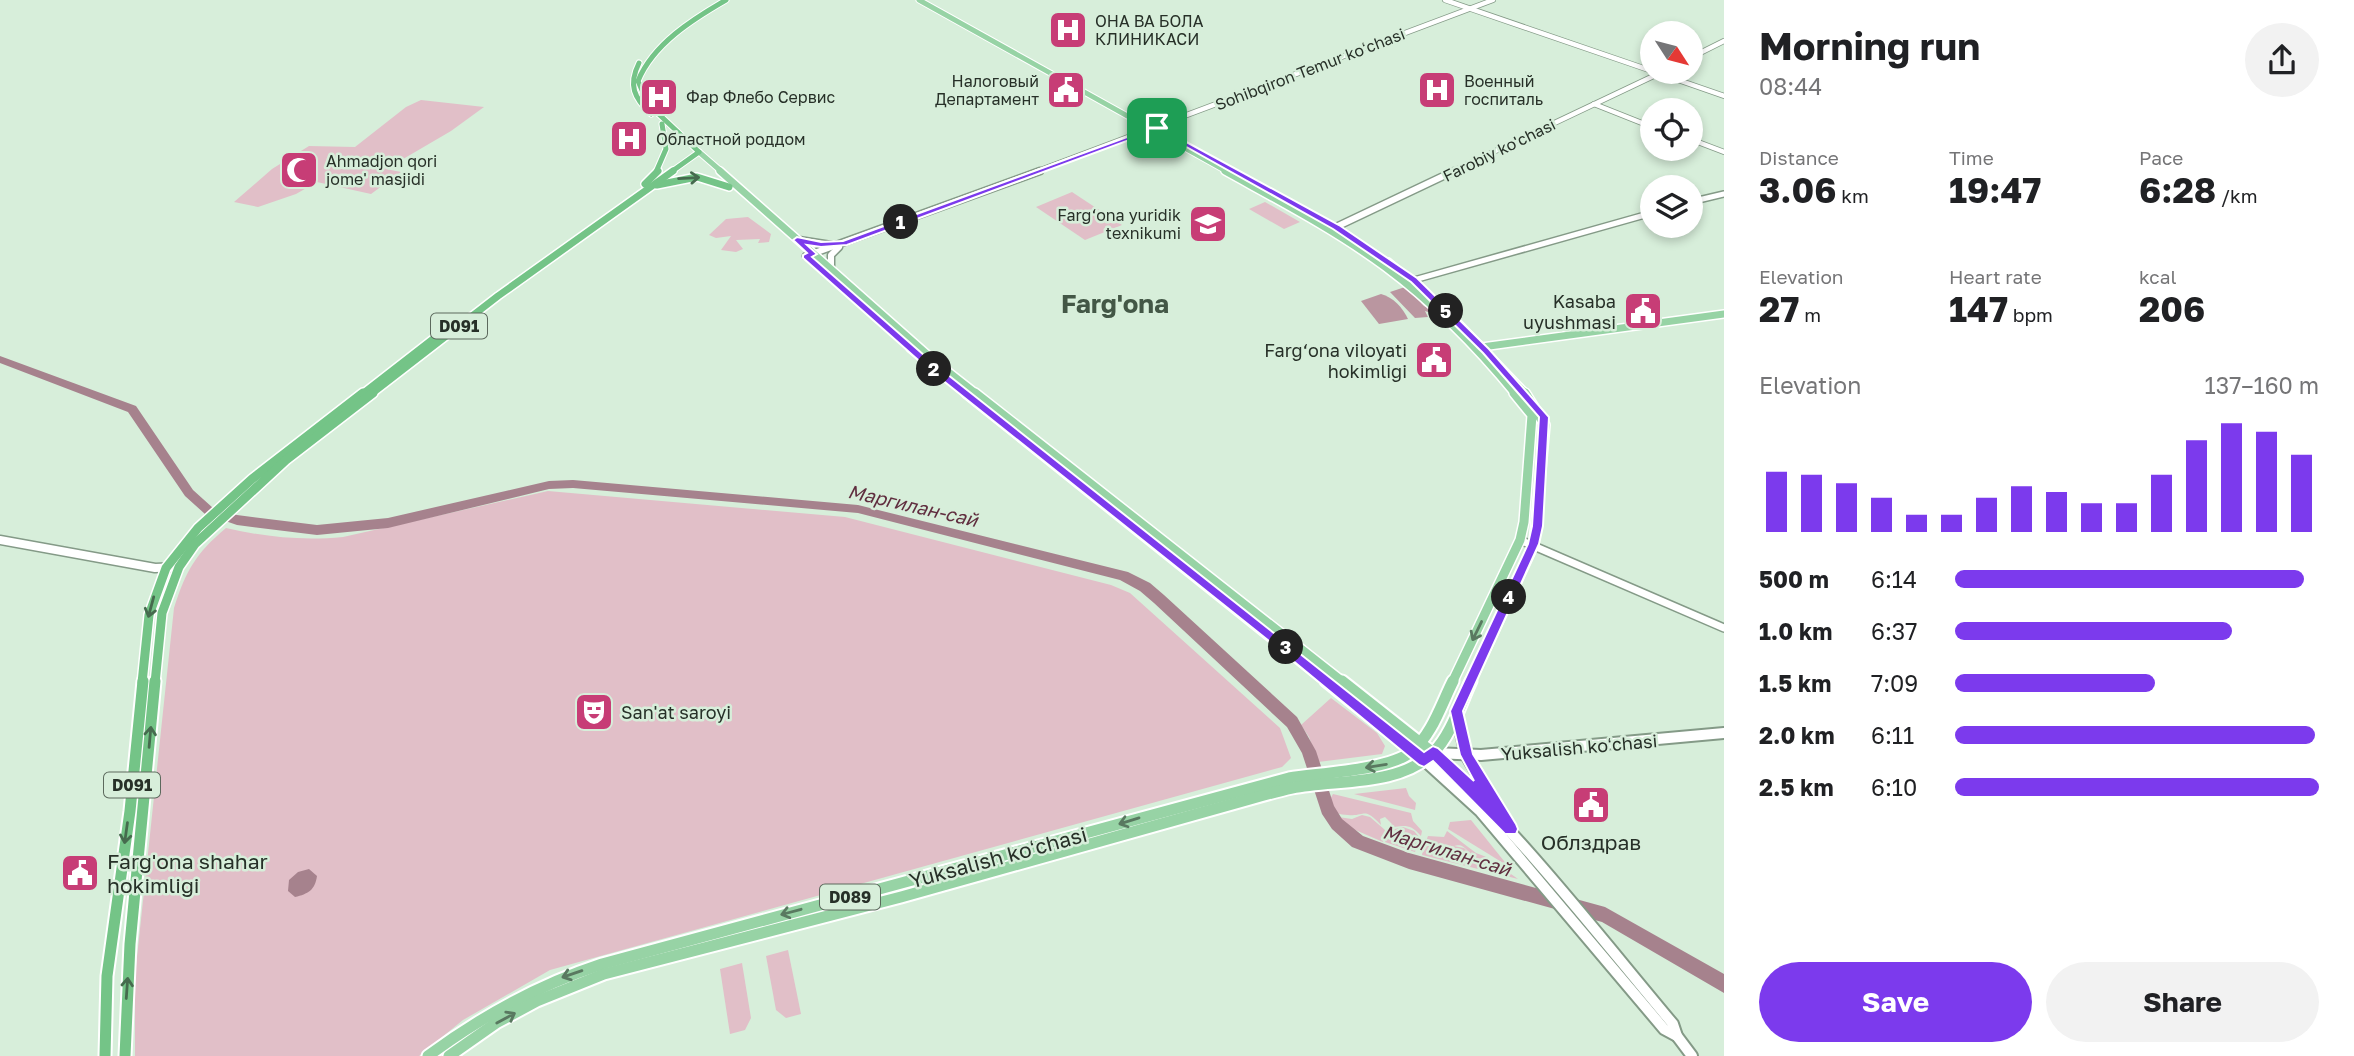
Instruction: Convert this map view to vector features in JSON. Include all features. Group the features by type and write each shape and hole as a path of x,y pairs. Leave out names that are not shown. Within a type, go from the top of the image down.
{"highway":[{"path":"696,152 634,96 631,83 646,55 720,0"},
{"path":"696,152 648,104 639,89 637,73 652,56 701,16 726,0"},
{"name":"D091","path":"645,187 664,161 667,146 662,124"},
{"name":"D091","path":"105,1056 107,976 132,781 149,615 166,568 279,457 542,257 696,152"},
{"path":"645,187 696,177 729,187"},
{"name":"D091","path":"125,1056 130,944 162,613 179,567 203,529"},
{"path":"132,781 146,777"}],"main road":[{"path":"919,0 1336,227 1410,281 1484,349 1544,417 1534,544 1447,733 1428,757"},
{"path":"927,0 1329,229 1410,281 1532,415 1530,460 1520,540 1428,733 1417,747"},
{"path":"1445,0 1640,66"},
{"name":"Sohibqiron Temur koʻchasi","path":"809,255 1154,129 1493,0"},
{"path":"1703,52 1724,41"},
{"name":"Farobiy ko'chasi","path":"1336,227 1640,81"},
{"path":"1596,104 1640,121"},
{"path":"1703,146 1724,154"},
{"path":"696,152 729,187 809,255 929,365 1417,747"},
{"path":"696,152 797,240 809,255 831,270 936,362 1417,747 1480,811 1664,1029 1677,1036"},
{"path":"797,240 821,245 844,243"},
{"path":"831,270 831,255 844,243"},
{"path":"1484,349 1724,317"},
{"path":"0,540 166,568 179,567"},
{"path":"1457,711 1466,755 1510,829"},
{"name":"Yuksalish koʻchasi","path":"1326,778 1387,776 1428,757 1724,733"},
{"name":"Yuksalish koʻchasi","path":"428,1056 491,1011 570,974 1291,783 1381,766 1406,757 1417,747"},
{"path":"1428,757 1473,789 1510,829 1673,1024 1677,1036 1692,1056"},
{"name":"Yuksalish koʻchasi","path":"449,1056 496,1023 537,1001 604,974 901,897 1291,783"}],"street":[{"path":"1690,84 1724,96"},
{"path":"1703,199 1724,194"},
{"path":"1410,281 1640,216"},
{"path":"1532,415 1544,417"},
{"path":"1520,540 1724,628"}],"shaded area":[{"path":"421,100 484,107 451,131 386,169 401,172 371,194 317,182 296,194 258,207 234,202 272,169 309,146 355,147 406,107"},
{"path":"1072,192 1122,225 1085,240 1036,207"},
{"path":"1265,202 1300,222 1284,229 1249,209"},
{"path":"748,217 771,234 769,242 758,243 760,239 736,240 743,249 736,252 721,250 731,236 716,238 709,235 726,219"},
{"path":"1405,287 1424,306 1434,311 1425,311 1428,317 1415,318 1390,292"},
{"path":"1381,294 1397,304 1408,319 1379,324 1361,301"},
{"path":"548,491 845,517 1111,585 1130,593 1280,728 1291,758 1282,767 550,970 463,1020 419,1056 135,1056 135,976 174,608 188,573 199,555 226,528 284,537 343,537"},
{"path":"1331,698 1377,733 1385,746 1382,754 1318,762 1309,737 1301,725"},
{"path":"1406,788 1416,803 1415,810 1354,794"},
{"path":"1333,794 1411,813 1413,821 1422,831 1421,836 1409,827 1387,828 1392,824 1385,817 1380,819 1381,825 1367,814 1336,813 1329,801"},
{"path":"1362,815 1370,817 1385,830 1383,842 1353,829 1338,817 1352,819"},
{"path":"1471,820 1508,866 1448,829 1450,822"},
{"path":"1403,827 1414,831 1420,838 1415,852 1385,842 1387,831"},
{"path":"1447,831 1476,853 1489,858 1478,859 1459,845 1442,850 1426,841 1428,836 1444,837"},
{"path":"1424,842 1439,851 1454,846 1464,848 1478,861 1491,860 1518,879 1422,855"},
{"path":"309,869 317,876 315,885 307,893 295,897 288,891 289,880 298,872"},
{"path":"788,950 801,1014 786,1018 776,1010 766,956"},
{"path":"742,963 751,1018 745,1030 730,1034 720,969"}],"waterway":[{"name":"Маргилан-сай","path":"0,359 132,409 189,493 209,511 237,520 317,530 388,523 549,485 573,484 858,509 1123,576 1145,587 1159,599 1292,722 1309,751 1327,809 1337,824 1358,842 1409,861 1605,915 1724,984"}],"place":[{"name":"ОНА ВА БОЛА КЛИНИКАСИ","path":"1068,30"},
{"name":"Налоговый Департамент","path":"1066,90"},
{"name":"Военный госпиталь","path":"1437,90"},
{"name":"Фар Флебо Сервис","path":"659,97"},
{"name":"Областной роддом","path":"629,139"},
{"name":"Ahmadjon qori jome' masjidi","path":"299,170"},
{"name":"Farg‘ona yuridik texnikumi","path":"1208,224"},
{"name":"Kasaba uyushmasi","path":"1643,311"},
{"name":"Farg‘ona viloyati hokimligi","path":"1434,360"},
{"name":"San'at saroyi","path":"594,712"},
{"name":"Облздрав","path":"1591,805"},
{"name":"Farg'ona shahar hokimligi","path":"80,873"}],"district":[{"name":"Farg'ona","path":"1115,303"}],"route":[{"path":"1157,128 1336,227 1414,280 1540,409 1545,425 1534,544 1457,711 1466,755 1510,829 1488,804 1433,753 1424,760 929,365 806,256 813,254 797,240 821,245 844,243 1157,128"}]}
